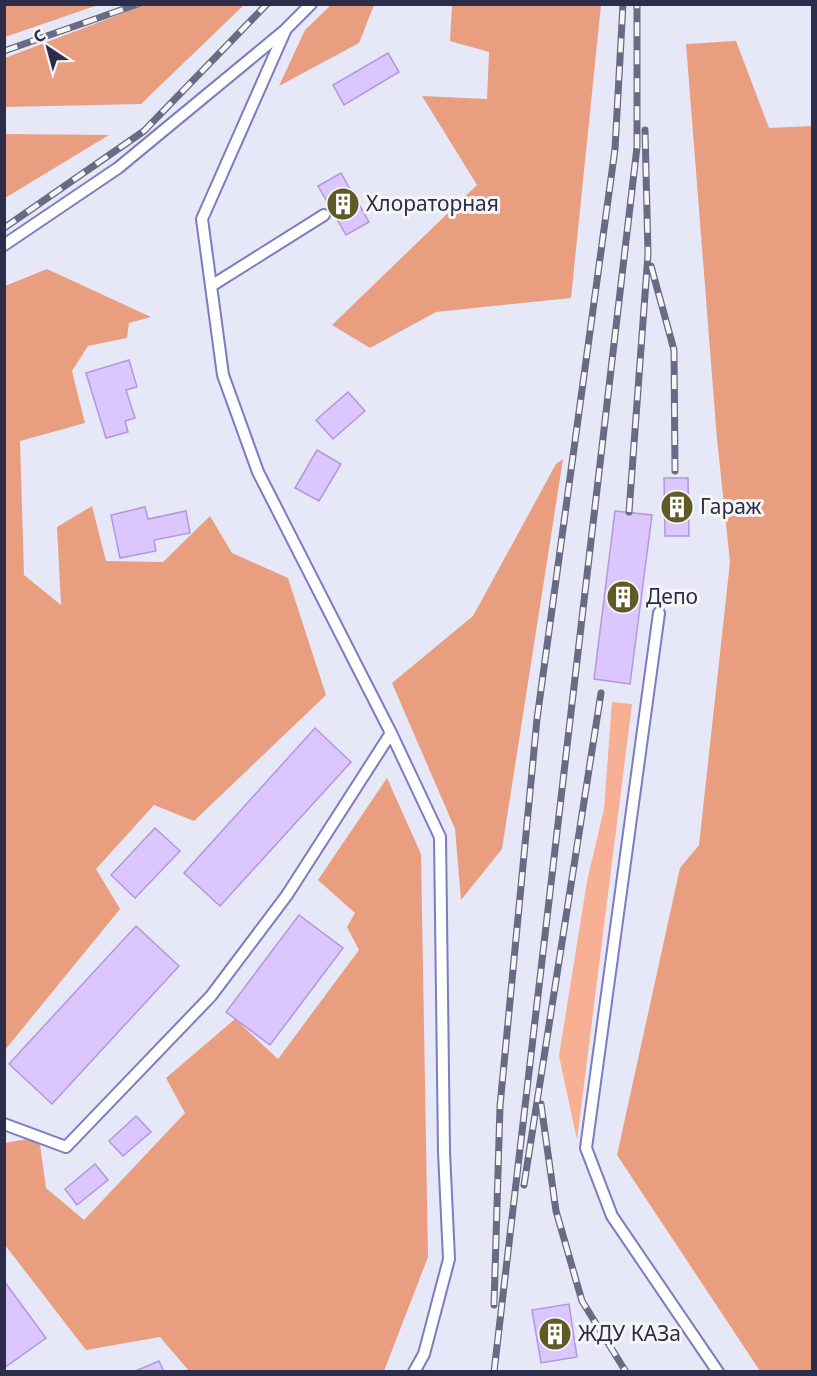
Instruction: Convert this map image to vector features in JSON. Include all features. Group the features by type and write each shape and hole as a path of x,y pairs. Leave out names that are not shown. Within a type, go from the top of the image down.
{"lane":[{"path":"4,245 118,168 286,29 311,4"},
{"path":"286,29 202,219 223,375 258,472 391,733 440,837 444,1152 449,1259 424,1354 414,1371"},
{"path":"211,286 324,215"},
{"path":"659,613 585,1148 612,1216 718,1371"},
{"path":"4,1124 66,1147 211,996 287,895 391,733"}],"shaded area":[{"path":"5,4 98,4 98,5 5,37"},
{"path":"147,4 244,5 141,104 5,107 5,58"},
{"path":"331,5 374,5 359,43 279,86 305,30"},
{"path":"452,5 601,5 571,298 436,312 370,348 332,325 477,185 422,96 487,99 489,52 450,41"},
{"path":"736,41 769,128 812,126 812,1371 760,1371 617,1155 680,868 699,845 730,562 717,439 686,44"},
{"path":"5,134 109,135 5,198"},
{"path":"47,269 151,317 129,323 127,338 88,346 72,371 85,423 20,441 24,575 61,605 57,527 92,506 106,561 163,562 210,516 232,553 288,578 326,695 194,821 154,805 96,869 120,909 5,1050 5,286"},
{"path":"563,459 502,849 461,900 455,829 392,683 473,616 556,464"},
{"path":"612,702 632,704 577,1140 559,1056 587,881 604,809"},
{"path":"387,778 421,854 428,1257 384,1371 189,1371 160,1337 86,1350 5,1245 5,1143 39,1137 46,1188 84,1220 185,1113 166,1078 235,1019 278,1059 359,950 347,927 355,913 318,880"}],"building":[{"path":"388,53 399,72 344,105 333,85"},
{"name":"Хлораторная","path":"341,173 369,222 346,235 318,186"},
{"path":"129,360 137,387 126,390 135,418 125,421 128,432 106,438 86,373"},
{"path":"348,392 365,411 333,439 316,420"},
{"path":"317,450 341,464 319,501 295,488"},
{"name":"Гараж","path":"664,478 688,478 689,536 665,536"},
{"path":"145,507 148,519 186,511 190,533 154,540 156,551 120,558 111,515"},
{"name":"Депо","path":"615,511 652,515 630,684 594,679"},
{"path":"315,728 351,762 220,906 184,873"},
{"path":"155,828 180,851 135,898 111,875"},
{"path":"299,915 343,948 270,1045 226,1012"},
{"path":"136,926 179,966 52,1104 9,1064"},
{"path":"136,1116 151,1132 123,1156 109,1141"},
{"path":"95,1164 108,1180 77,1205 65,1189"},
{"path":"4,1281 46,1338 4,1368"},
{"name":"ЖДУ КАЗа","path":"569,1304 577,1357 541,1363 532,1310"},
{"path":"159,1361 164,1372 133,1372"}],"railway":[{"path":"4,51 138,4"},
{"path":"4,228 144,131 267,4"},
{"path":"494,1305 500,1106 537,719 615,149 623,4"},
{"path":"494,1372 637,147 637,4"},
{"path":"629,512 648,254 645,130"},
{"path":"651,266 674,350 675,471"},
{"path":"524,1185 601,693"},
{"path":"541,1104 556,1211 582,1301 626,1372"}],"place":[{"name":"Хлораторная","path":"343,204"},
{"name":"Гараж","path":"677,507"},
{"name":"Депо","path":"623,597"},
{"name":"ЖДУ КАЗа","path":"555,1334"}]}
